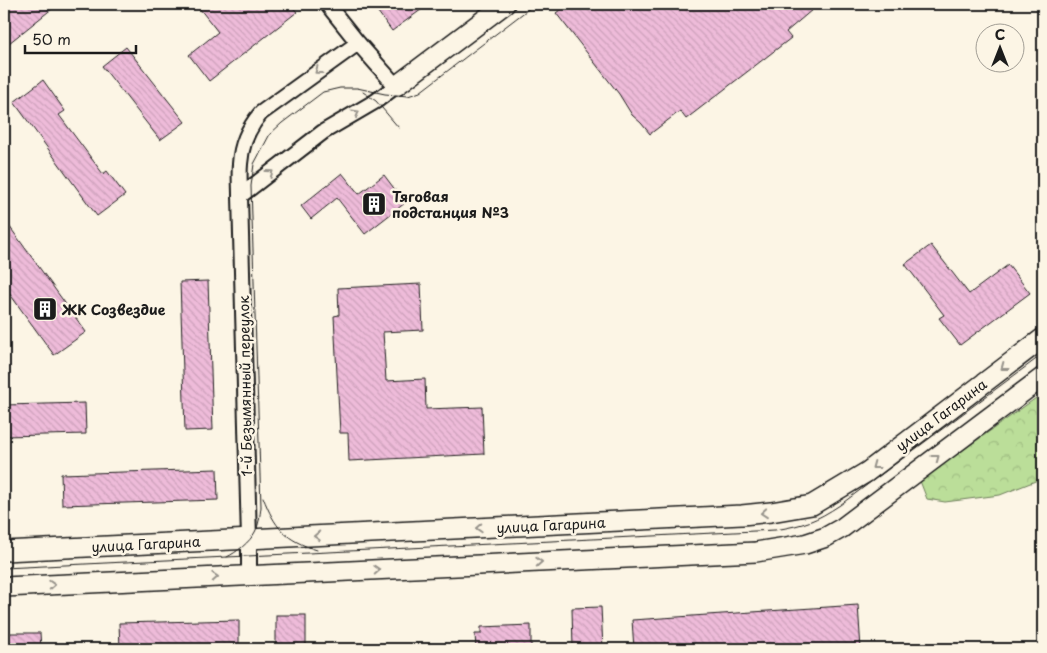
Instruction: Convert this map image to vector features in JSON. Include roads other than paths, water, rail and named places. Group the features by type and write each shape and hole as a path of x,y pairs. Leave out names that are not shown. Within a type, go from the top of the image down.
{"main road":[{"path":"396,86 504,4"},
{"name":"улица Гагарина","path":"4,551 742,515 812,506 867,472 1043,338"},
{"path":"4,587 756,552 805,544 826,537 842,528 1043,377"}],"street":[{"path":"240,196 323,132 376,101 396,86 327,4"},
{"name":"1-й Безымянный переулок","path":"248,576 249,540 240,196 242,148 253,123 260,113 358,43"}],"tram line":[{"path":"227,557 253,536 261,507 251,186 254,164 270,134 323,92 340,88 357,88 385,94 408,96 420,92 535,4"},
{"path":"363,92 376,101 399,128"},
{"path":"4,568 785,528 817,519 840,505 1043,354"},
{"path":"263,497 272,517 282,531 297,542 317,550"}],"place":[{"name":"Тяговая подстанция №3","path":"374,204"},
{"name":"ЖК Созвездие","path":"45,309"}]}
